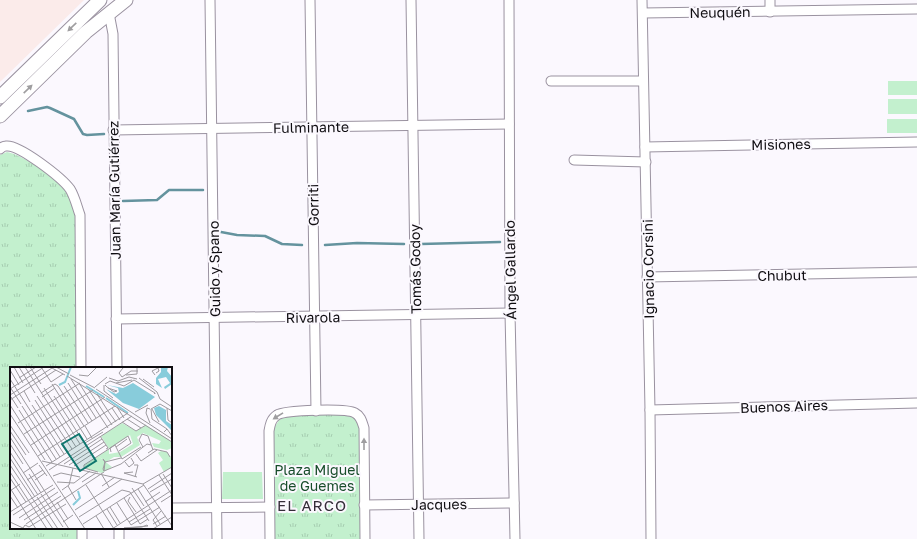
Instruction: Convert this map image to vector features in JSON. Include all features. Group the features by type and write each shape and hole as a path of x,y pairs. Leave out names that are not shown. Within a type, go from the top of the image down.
{"main road":[{"path":"0,97 100,0"},
{"path":"0,116 86,32 126,0"}],"street":[{"name":"Guido y Spano","path":"210,0 217,539"},
{"name":"Gorriti","path":"310,0 316,411"},
{"name":"Tomás Godoy","path":"411,0 419,539"},
{"name":"Ángel Gallardo","path":"509,0 510,313 514,539"},
{"name":"Ignacio Corsini","path":"642,0 646,162 651,539"},
{"path":"770,0 770,12"},
{"name":"Neuquén","path":"642,13 770,12 884,5 917,9"},
{"name":"Juan María Gutiérrez","path":"109,13 113,34 117,367"},
{"path":"551,81 643,81"},
{"name":"Fulminante","path":"113,130 509,124"},
{"name":"Misiones","path":"645,147 917,142"},
{"path":"0,149 6,146 11,146 42,164 64,182 75,200 80,216 81,367"},
{"path":"574,160 646,162"},
{"name":"Chubut","path":"647,278 917,272"},
{"name":"Rivarola","path":"116,319 510,313"},
{"name":"Buenos Aires","path":"650,410 917,403"},
{"path":"270,539 269,431 271,421 283,412 344,411 354,412 361,419 364,428 365,539"},
{"name":"Jacques","path":"364,505 514,503"},
{"path":"172,508 270,506"},
{"path":"119,529 120,539"}],"shaded area":[{"path":"0,0 84,0 0,82"}],"green space":[{"path":"888,81 917,81 917,95 888,95"},
{"path":"888,99 917,99 917,114 888,114"},
{"path":"887,119 917,119 917,133 887,133"},
{"path":"7,152 13,154 29,161 45,171 62,186 70,198 78,220 78,367 10,367 10,529 78,529 78,539 0,539 0,155"},
{"name":"Plaza Miguel de Guemes","path":"289,415 349,415 353,416 360,425 361,539 274,539 274,428 279,420"},
{"path":"223,472 262,472 263,499 222,499"}],"waterway":[{"path":"28,111 47,107 74,119 83,134 104,134"},
{"path":"123,201 157,200 169,190 203,190"},
{"path":"221,232 237,235 265,236 282,244 302,245"},
{"path":"421,244 500,242"},
{"path":"325,245 357,243 404,244"}],"district":[{"name":"EL ARCO","path":"312,505"}]}
